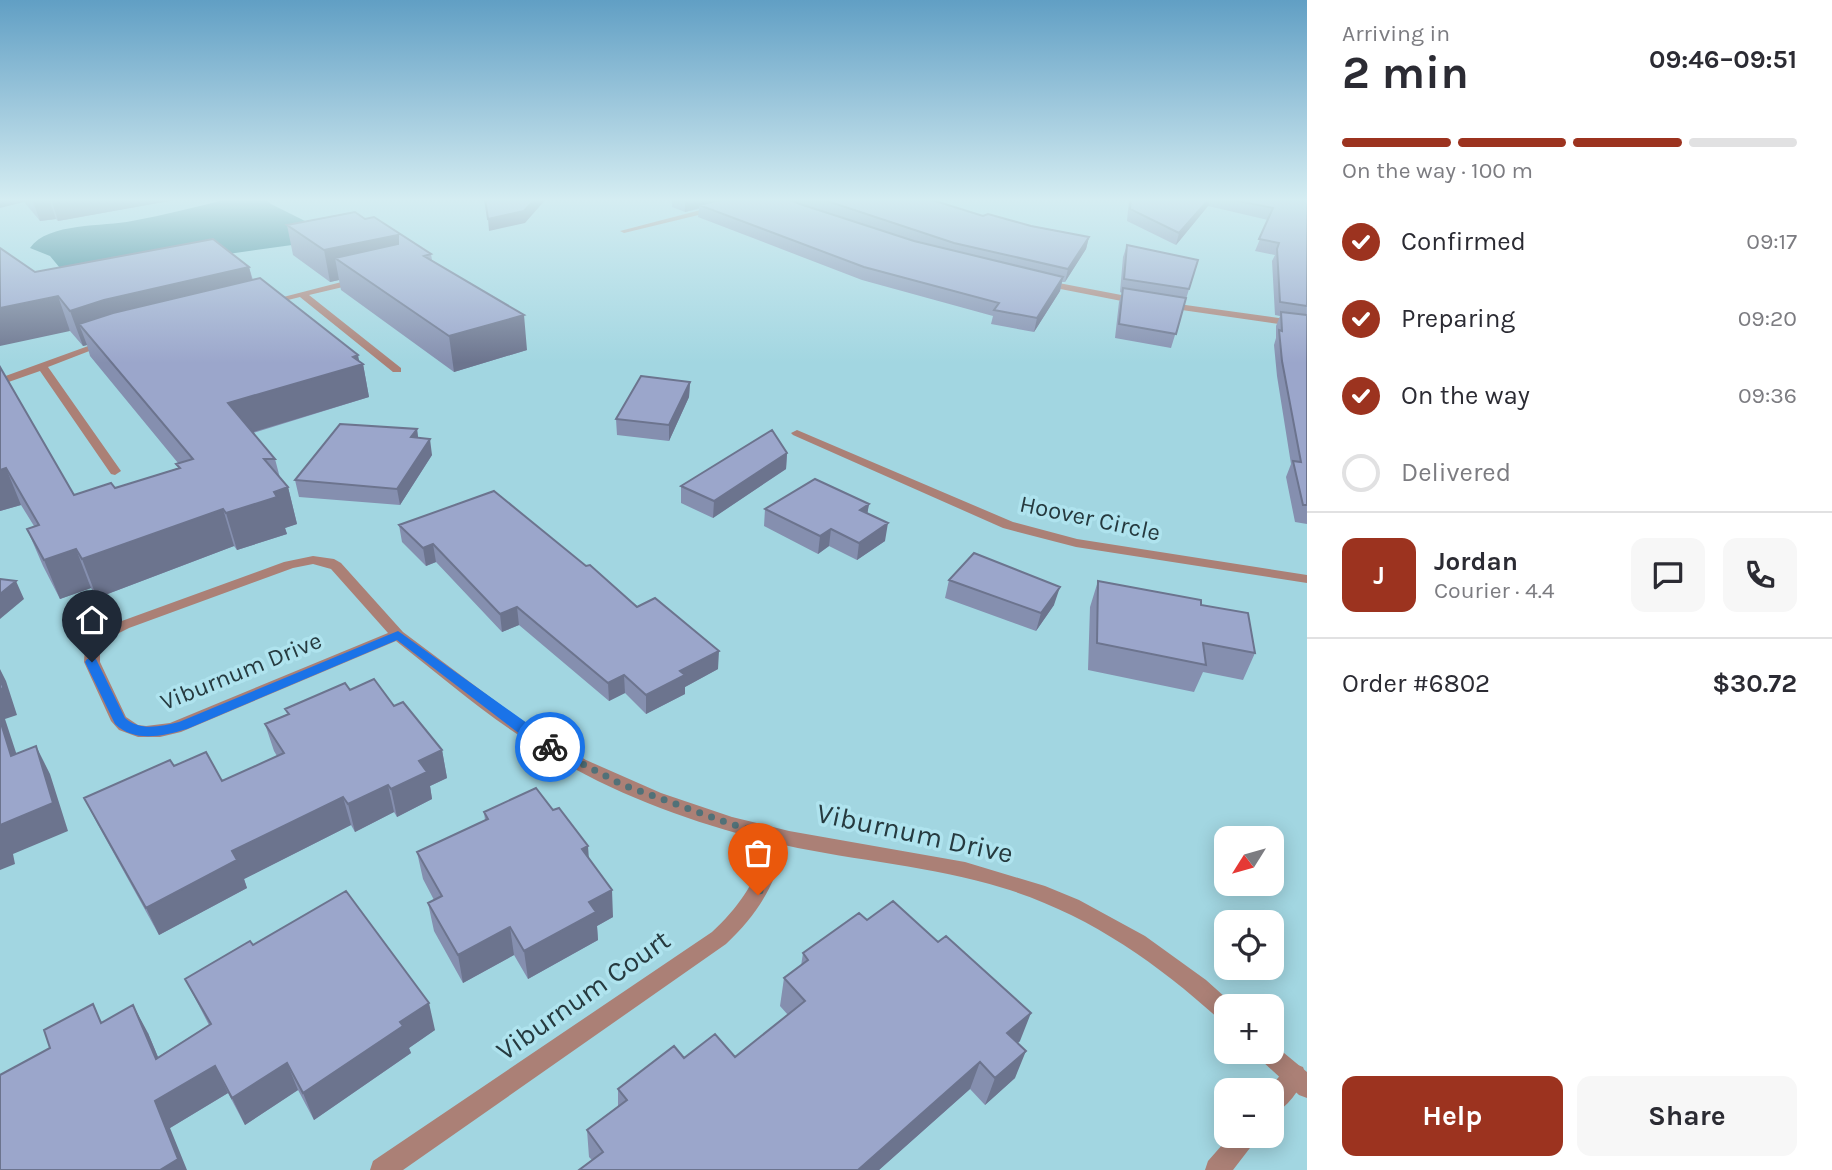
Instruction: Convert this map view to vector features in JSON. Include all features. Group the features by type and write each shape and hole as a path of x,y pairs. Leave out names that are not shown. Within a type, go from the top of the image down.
{"street":[{"path":"251,306 363,280"},
{"path":"1031,281 1126,299 1307,325"},
{"path":"302,294 397,370"},
{"path":"0,382 119,339"},
{"path":"43,366 115,471"},
{"name":"Hoover Circle","path":"797,433 972,510 1035,532 1086,545 1307,579"},
{"name":"Viburnum Drive","path":"398,635 182,726 151,733 126,727 119,721 92,662 93,647 118,627 289,565 313,560 329,562 336,566 398,635 534,737 623,785 731,824 777,836 967,870 1067,902 1166,959 1214,1001"},
{"name":"Viburnum Court","path":"382,1170 719,938 744,914 758,895 771,868 777,836"},
{"path":"1282,1064 1301,1081 1284,1093"},
{"path":"1217,1170 1235,1148"}],"water":[{"path":"44,254 231,254 193,259 60,268 50,256"}],"building":[{"path":"0,254 8,254 35,272 134,254 232,254 249,267 104,300 70,311 58,296 0,308"},
{"path":"355,254 430,254 424,256 524,315 449,336 335,258"},
{"path":"828,254 966,254 1063,277 1037,318 994,310 999,303 864,267"},
{"path":"1000,254 1078,254 1068,269"},
{"path":"1126,254 1168,254 1198,260 1189,289 1124,279"},
{"path":"1277,254 1307,254 1307,306 1280,302"},
{"path":"260,278 358,355 353,357 363,364 228,403 275,459 264,459 288,487 274,492 277,497 226,513 223,509 82,559 76,549 44,560 27,529 39,525 6,468 0,470 0,367 74,495 111,483 115,488 180,468 176,464 193,459 79,324 113,313"},
{"path":"1123,288 1186,298 1176,334 1119,324"},
{"path":"1281,312 1307,315 1307,505 1303,505 1293,461 1301,462 1282,361 1279,330 1282,331"},
{"path":"641,376 690,382 669,425 616,419"},
{"path":"340,424 417,429 411,437 430,439 397,489 295,480"},
{"path":"772,430 787,453 714,501 681,486"},
{"path":"815,479 869,504 860,510 888,523 859,543 831,529 820,536 765,509"},
{"path":"494,491 586,566 590,565 637,607 655,598 719,651 680,671 685,675 646,695 624,675 608,683 517,607 500,614 433,544 423,548 399,525"},
{"path":"974,553 1060,587 1041,613 949,580"},
{"path":"0,579 16,581 0,594"},
{"path":"1098,581 1201,600 1201,605 1248,613 1255,653 1203,643 1206,665 1097,643"},
{"path":"374,679 394,706 403,702 442,750 419,761 427,772 391,789 388,785 348,804 343,797 232,851 237,860 146,908 84,798 170,760 174,766 206,752 222,781 284,753 265,724 289,714 285,709 345,683 350,690"},
{"path":"0,720 11,756 36,746 53,803 0,825"},
{"path":"536,788 553,810 559,808 588,846 582,849 612,890 589,902 596,912 524,951 510,927 458,955 428,903 442,896 417,852 488,819 484,812"},
{"path":"346,891 429,1003 400,1022 403,1026 303,1093 287,1063 232,1098 215,1066 155,1101 178,1159 160,1170 0,1170 0,1075 50,1048 44,1030 93,1004 101,1023 133,1005 156,1059 211,1024 185,979 250,941 253,945"},
{"path":"893,901 938,942 946,936 1031,1013 1007,1033 1026,1051 995,1078 980,1062 858,1170 579,1170 603,1152 587,1130 627,1100 618,1089 674,1046 684,1058 715,1034 735,1057 805,1001 784,978 808,960 803,953 859,913 867,920"}],"way so far":[{"path":"550,747 623,785 731,824 777,836 771,868 758,895"}],"route":[{"path":"92,662 119,721 126,727 151,733 182,726 398,635 550,747"}]}
